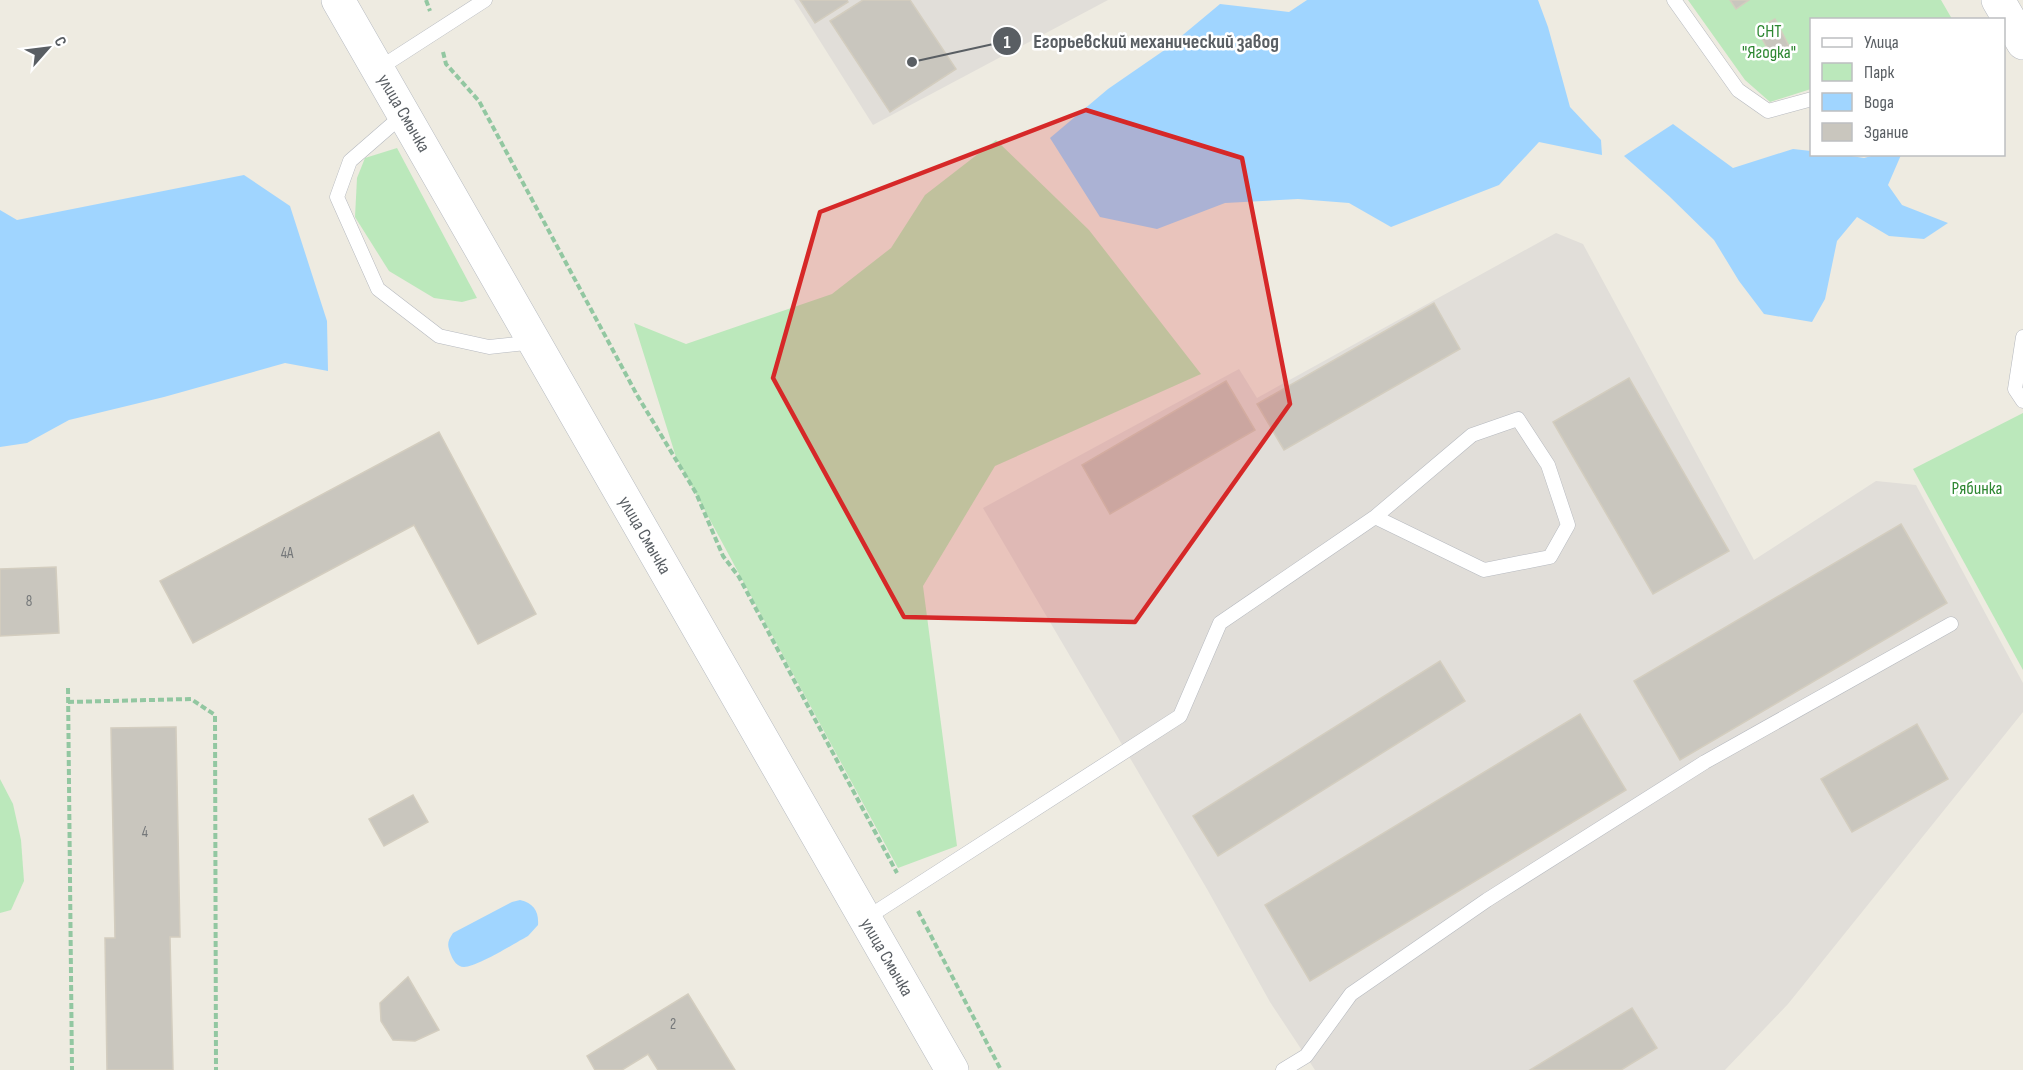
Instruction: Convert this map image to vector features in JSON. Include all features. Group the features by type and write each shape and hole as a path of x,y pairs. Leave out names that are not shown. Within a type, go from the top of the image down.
{"street":[{"name":"улица Смычка","path":"338,0 952,1070"},
{"path":"1998,0 2016,42"}],"lane":[{"path":"378,69 485,0"},
{"path":"1674,0 1738,90 1768,111 1810,100"},
{"path":"404,114 350,161 337,197 378,289 439,336 489,347 535,342"},
{"path":"2023,337 2015,388 2023,401"},
{"path":"865,919 1180,716 1220,623 1375,517 1472,435 1518,419 1548,465 1568,525 1550,557 1484,570 1375,517"},
{"path":"1283,1070 1306,1056 1351,993 1487,900 1705,762 1952,624"}],"path":[{"path":"426,0 446,64 479,101 637,395 696,493 723,556 739,577 1001,1070"},
{"path":"68,688 72,1070"},
{"path":"68,702 191,699 215,715 216,1070"}],"highlighted area":[{"path":"1086,110 1242,158 1290,404 1135,622 904,617 773,378 820,212"}],"shaded area":[{"path":"794,0 1108,0 873,125"},
{"path":"1556,233 1583,244 1754,560 1876,481 1916,485 2023,683 2023,712 1788,1004 1725,1070 1315,1070 1270,1002 1207,889 983,508 1239,369 1257,398"}],"green space":[{"name":"СНТ \"Ягодка\"","path":"1688,0 1941,0 1951,18 1810,18 1810,89 1770,102 1745,80"},
{"path":"996,140 1089,230 1201,374 995,466 923,586 957,846 898,868 676,457 634,323 686,344 832,294 891,248 925,195"},
{"path":"397,148 477,298 462,302 434,298 389,271 355,217 357,178 365,158"},
{"name":"Рябинка","path":"2023,413 2023,670 1913,469"},
{"path":"0,779 13,804 21,840 24,881 11,910 0,913"}],"water":[{"path":"1307,0 1538,0 1548,27 1570,107 1601,140 1602,155 1539,142 1499,185 1391,227 1349,203 1298,199 1225,203 1157,229 1100,217 1050,138 1108,89 1166,49 1220,4 1289,12"},
{"path":"1673,124 1733,168 1793,149 1810,151 1810,156 1864,158 1901,156 1888,185 1902,205 1948,223 1924,239 1889,236 1857,217 1837,241 1825,299 1812,322 1764,314 1739,281 1714,240 1624,156"},
{"path":"244,175 290,206 327,321 328,371 285,363 164,397 69,420 27,443 0,447 0,210 17,220"},
{"path":"520,900 532,906 538,916 538,925 528,936 478,963 459,966 448,946 453,933"}],"building":[{"path":"800,0 847,0 848,2 815,23"},
{"path":"863,0 910,0 956,69 890,112 830,21"},
{"path":"1730,0 1749,0 1736,9"},
{"path":"1775,19 1791,50 1773,59 1757,29"},
{"path":"1434,303 1460,349 1284,450 1257,404"},
{"path":"1629,378 1729,551 1653,594 1553,422"},
{"path":"1226,381 1255,430 1110,514 1082,465"},
{"path":"439,432 536,614 478,644 414,525 193,643 160,581"},
{"path":"1901,524 1947,603 1680,760 1634,681"},
{"path":"56,567 59,633 0,636 0,569"},
{"path":"1440,661 1465,701 1218,856 1193,816"},
{"path":"1580,714 1626,790 1310,981 1265,905"},
{"path":"1917,724 1948,779 1852,832 1821,779"},
{"path":"176,727 180,937 170,937 173,1070 107,1070 105,938 115,938 111,728"},
{"path":"413,795 428,822 384,846 369,819"},
{"path":"408,977 439,1030 415,1041 393,1040 381,1021 380,1003"},
{"path":"688,994 735,1070 658,1070 648,1054 622,1070 595,1070 587,1056"},
{"path":"1632,1008 1657,1048 1621,1070 1530,1070"}],"place":[{"name":"Егорьевский механический завод","path":"912,62"}]}
